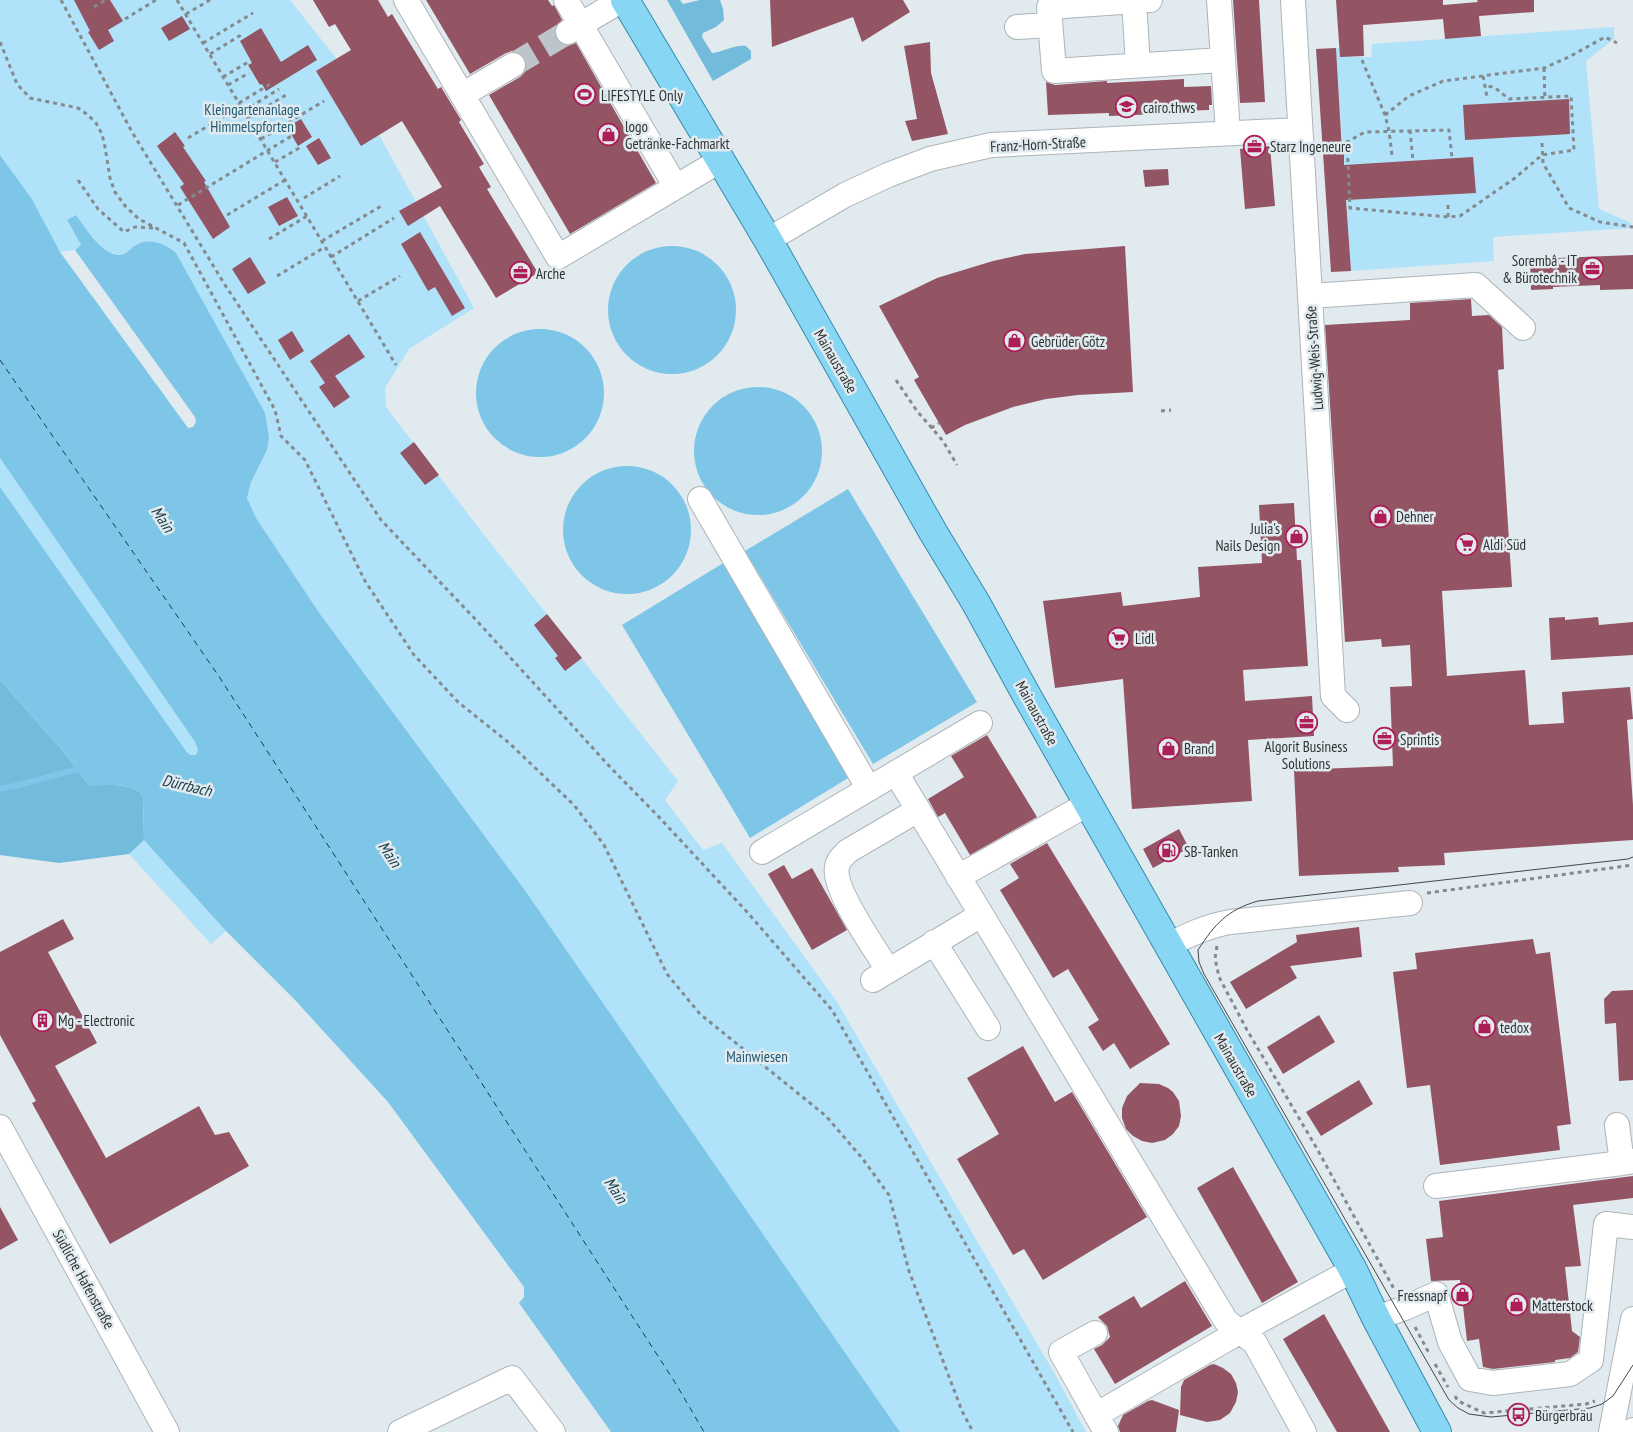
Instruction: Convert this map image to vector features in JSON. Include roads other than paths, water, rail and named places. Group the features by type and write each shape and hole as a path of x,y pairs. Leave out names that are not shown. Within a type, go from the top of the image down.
{"main road":[{"name":"Mainaustraße","path":"624,0 768,240 933,532 976,603 1168,946 1353,1270 1376,1318 1437,1432"}],"street":[{"path":"406,0 558,257 721,160"},
{"path":"566,0 574,29 676,187"},
{"path":"574,29 624,0"},
{"path":"1219,0 1228,133"},
{"name":"Ludwig-Weis-Straße","path":"1292,0 1333,696 1346,710"},
{"path":"1138,65 1142,1 1097,2 1049,7 1054,71 1222,60"},
{"path":"1017,27 1050,25"},
{"path":"462,95 512,65"},
{"name":"Franz-Horn-Straße","path":"768,240 845,194 888,175 930,159 991,145 1300,130"},
{"path":"1310,296 1476,285 1523,328"},
{"path":"700,499 869,788"},
{"path":"762,852 980,723"},
{"path":"896,773 1226,1321 1255,1344 1304,1432"},
{"path":"958,877 1088,804"},
{"path":"918,810 848,851 839,860 836,868 838,882 880,975 981,915"},
{"path":"1168,946 1192,933 1216,924 1406,903"},
{"path":"934,942 988,1028"},
{"path":"1436,1186 1627,1162 1617,1125"},
{"name":"Südliche Hafenstraße","path":"0,1127 168,1432"},
{"path":"1376,1318 1436,1294 1450,1342 1470,1379 1493,1383 1570,1374 1591,1360 1606,1224 1633,1227"},
{"path":"1094,1333 1061,1352 1101,1424 1239,1332 1353,1270"},
{"path":"1610,1432 1633,1319"},
{"path":"400,1432 512,1378 553,1432"}],"water":[{"name":"Main","path":"0,155 32,199 60,252 188,428 193,427 196,422 195,417 75,250 81,245 67,220 76,215 97,242 113,254 123,254 136,245 146,242 162,244 176,253 265,413 269,437 267,450 251,482 247,498 256,518 320,614 524,889 900,1432 611,1432 519,1303 524,1297 524,1287 388,1102 295,1000 226,931 144,840 143,796 133,788 126,786 89,785 63,751 0,680 0,487 186,751 190,755 196,755 198,750 195,742 0,458"},
{"path":"672,246 696,251 708,257 717,265 725,274 731,286 736,310 731,334 725,346 717,355 708,363 696,369 672,374 648,369 636,363 627,355 619,346 613,334 608,310 613,286 619,274 627,265 636,257 648,251"},
{"path":"540,329 565,334 585,348 599,368 604,393 599,418 585,438 565,452 540,457 515,452 495,438 481,418 476,393 481,368 495,348 515,334"},
{"path":"758,387 783,392 803,406 817,426 822,451 817,476 803,496 783,510 758,515 733,510 713,496 699,476 694,451 699,426 713,406 733,392"},
{"path":"627,466 651,471 663,477 672,485 680,494 686,506 691,530 686,554 680,566 672,575 663,583 651,589 627,594 603,589 591,583 582,575 574,566 568,554 563,530 568,506 574,494 582,485 591,477 603,471"},
{"path":"848,489 977,702 873,764 745,551"},
{"path":"725,562 853,775 750,838 622,625"}],"waterway":[{"name":"Dürrbach","path":"0,789 83,768"}],"tunnel":[{"path":"513,65 568,32"}],"tram line":[{"path":"1633,857 1258,901 1238,909 1223,919 1216,925 1198,950 1199,962 1204,974 1449,1400 1469,1414 1491,1417 1590,1408 1602,1404 1613,1396 1633,1365"}],"place":[{"name":"LIFESTYLE Only","path":"585,95"},
{"name":"cairo.thws","path":"1127,107"},
{"name":"logo Getränke-Fachmarkt","path":"609,135"},
{"name":"Starz Ingeneure","path":"1254,146"},
{"name":"Sorembâ - IT & Bürotechnik","path":"1593,269"},
{"name":"Arche","path":"520,273"},
{"name":"Gebrüder Götz","path":"1015,341"},
{"name":"Dehner","path":"1380,516"},
{"name":"Julia's Nails Design","path":"1296,537"},
{"name":"Aldi Süd","path":"1467,544"},
{"name":"Lidl","path":"1119,638"},
{"name":"Algorit Business Solutions","path":"1306,723"},
{"name":"Sprintis","path":"1384,739"},
{"name":"Brand","path":"1168,748"},
{"name":"SB-Tanken","path":"1168,851"},
{"name":"Mg - Electronic","path":"42,1020"},
{"name":"tedox","path":"1484,1027"},
{"name":"Fressnapf","path":"1463,1295"},
{"name":"Matterstock","path":"1516,1305"},
{"name":"Bürgerbräu","path":"1519,1415"}],"park label":[{"name":"Kleingartenanlage Himmelspforten","path":"252,118"},
{"name":"Mainwiesen","path":"757,1056"}]}
